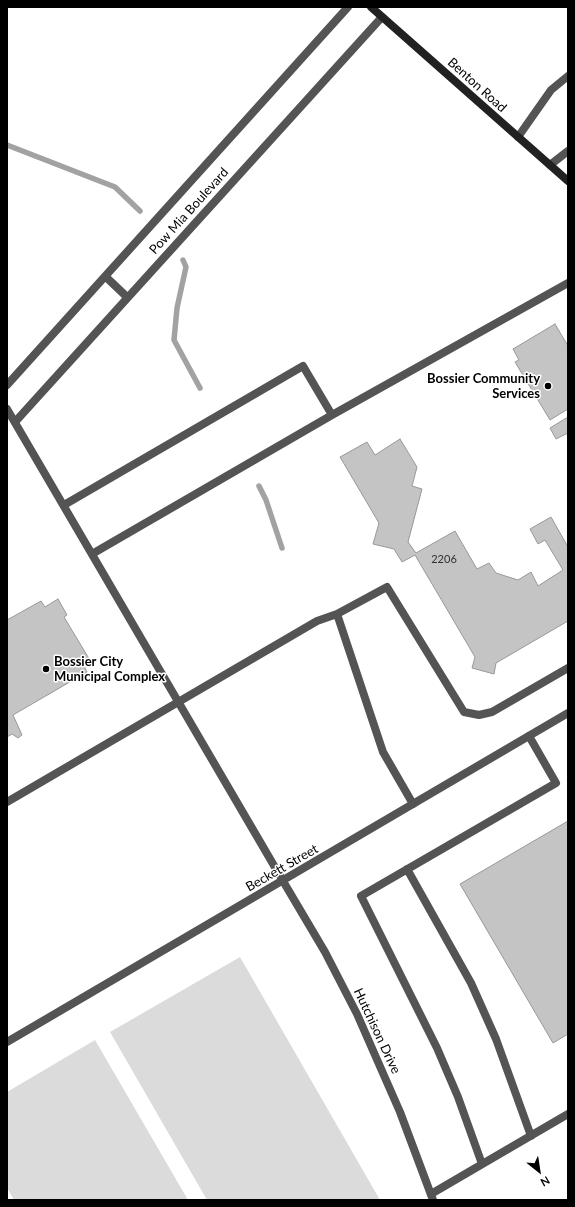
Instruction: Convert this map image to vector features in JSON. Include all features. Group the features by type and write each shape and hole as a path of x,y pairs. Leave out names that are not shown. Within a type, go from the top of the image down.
{"main road":[{"name":"Benton Road","path":"371,7 568,181"}],"street":[{"name":"Pow Mia Boulevard","path":"7,385 348,7"},
{"name":"Pow Mia Boulevard","path":"15,422 127,296 382,17"},
{"path":"518,137 551,90 568,76"},
{"path":"550,165 568,151"},
{"path":"106,277 127,296"},
{"path":"92,554 332,415 568,283"},
{"path":"64,505 303,366 332,415"},
{"name":"Hutchison Drive","path":"7,410 325,952 357,1014 392,1093 432,1197"},
{"path":"7,802 317,620 337,614 387,587 464,712 479,715 492,712 568,668"},
{"path":"337,614 383,752 413,804"},
{"name":"Beckett Street","path":"7,1042 529,736 567,716"},
{"path":"482,1164 458,1097 437,1048 361,896 556,783 529,736"},
{"path":"407,869 471,983 498,1046 531,1136"},
{"path":"432,1197 482,1164 568,1114"}],"shaded area":[{"path":"240,957 380,1200 207,1200 110,1032"},
{"path":"95,1040 188,1200 14,1200 7,1188 7,1092"}],"building":[{"name":"Bossier Community Services","path":"555,324 568,346 568,409 550,420 515,362 519,360 513,349"},
{"path":"568,417 568,433 556,439 550,428"},
{"path":"400,439 417,467 412,486 422,489 408,542 416,553 455,531 477,569 489,563 496,573 518,580 531,572 538,586 563,570 545,540 538,544 530,529 551,517 568,547 568,621 496,663 494,674 472,668 475,657 415,555 402,562 394,549 373,544 379,523 340,457 367,442 375,455"},
{"name":"Bossier City Municipal Complex","path":"58,599 67,615 64,617 91,662 84,666 87,672 13,715 22,735 18,738 12,734 7,737 7,620 41,601 45,607"},
{"path":"568,821 568,1034 553,1043 460,884"}],"waterway":[{"path":"7,145 115,187 140,211"},
{"path":"183,260 186,267 177,308 174,340 200,388"},
{"path":"259,486 266,500 282,548"}],"place":[{"name":"Bossier Community Services","path":"548,386"},
{"name":"Bossier City Municipal Complex","path":"46,669"}]}
